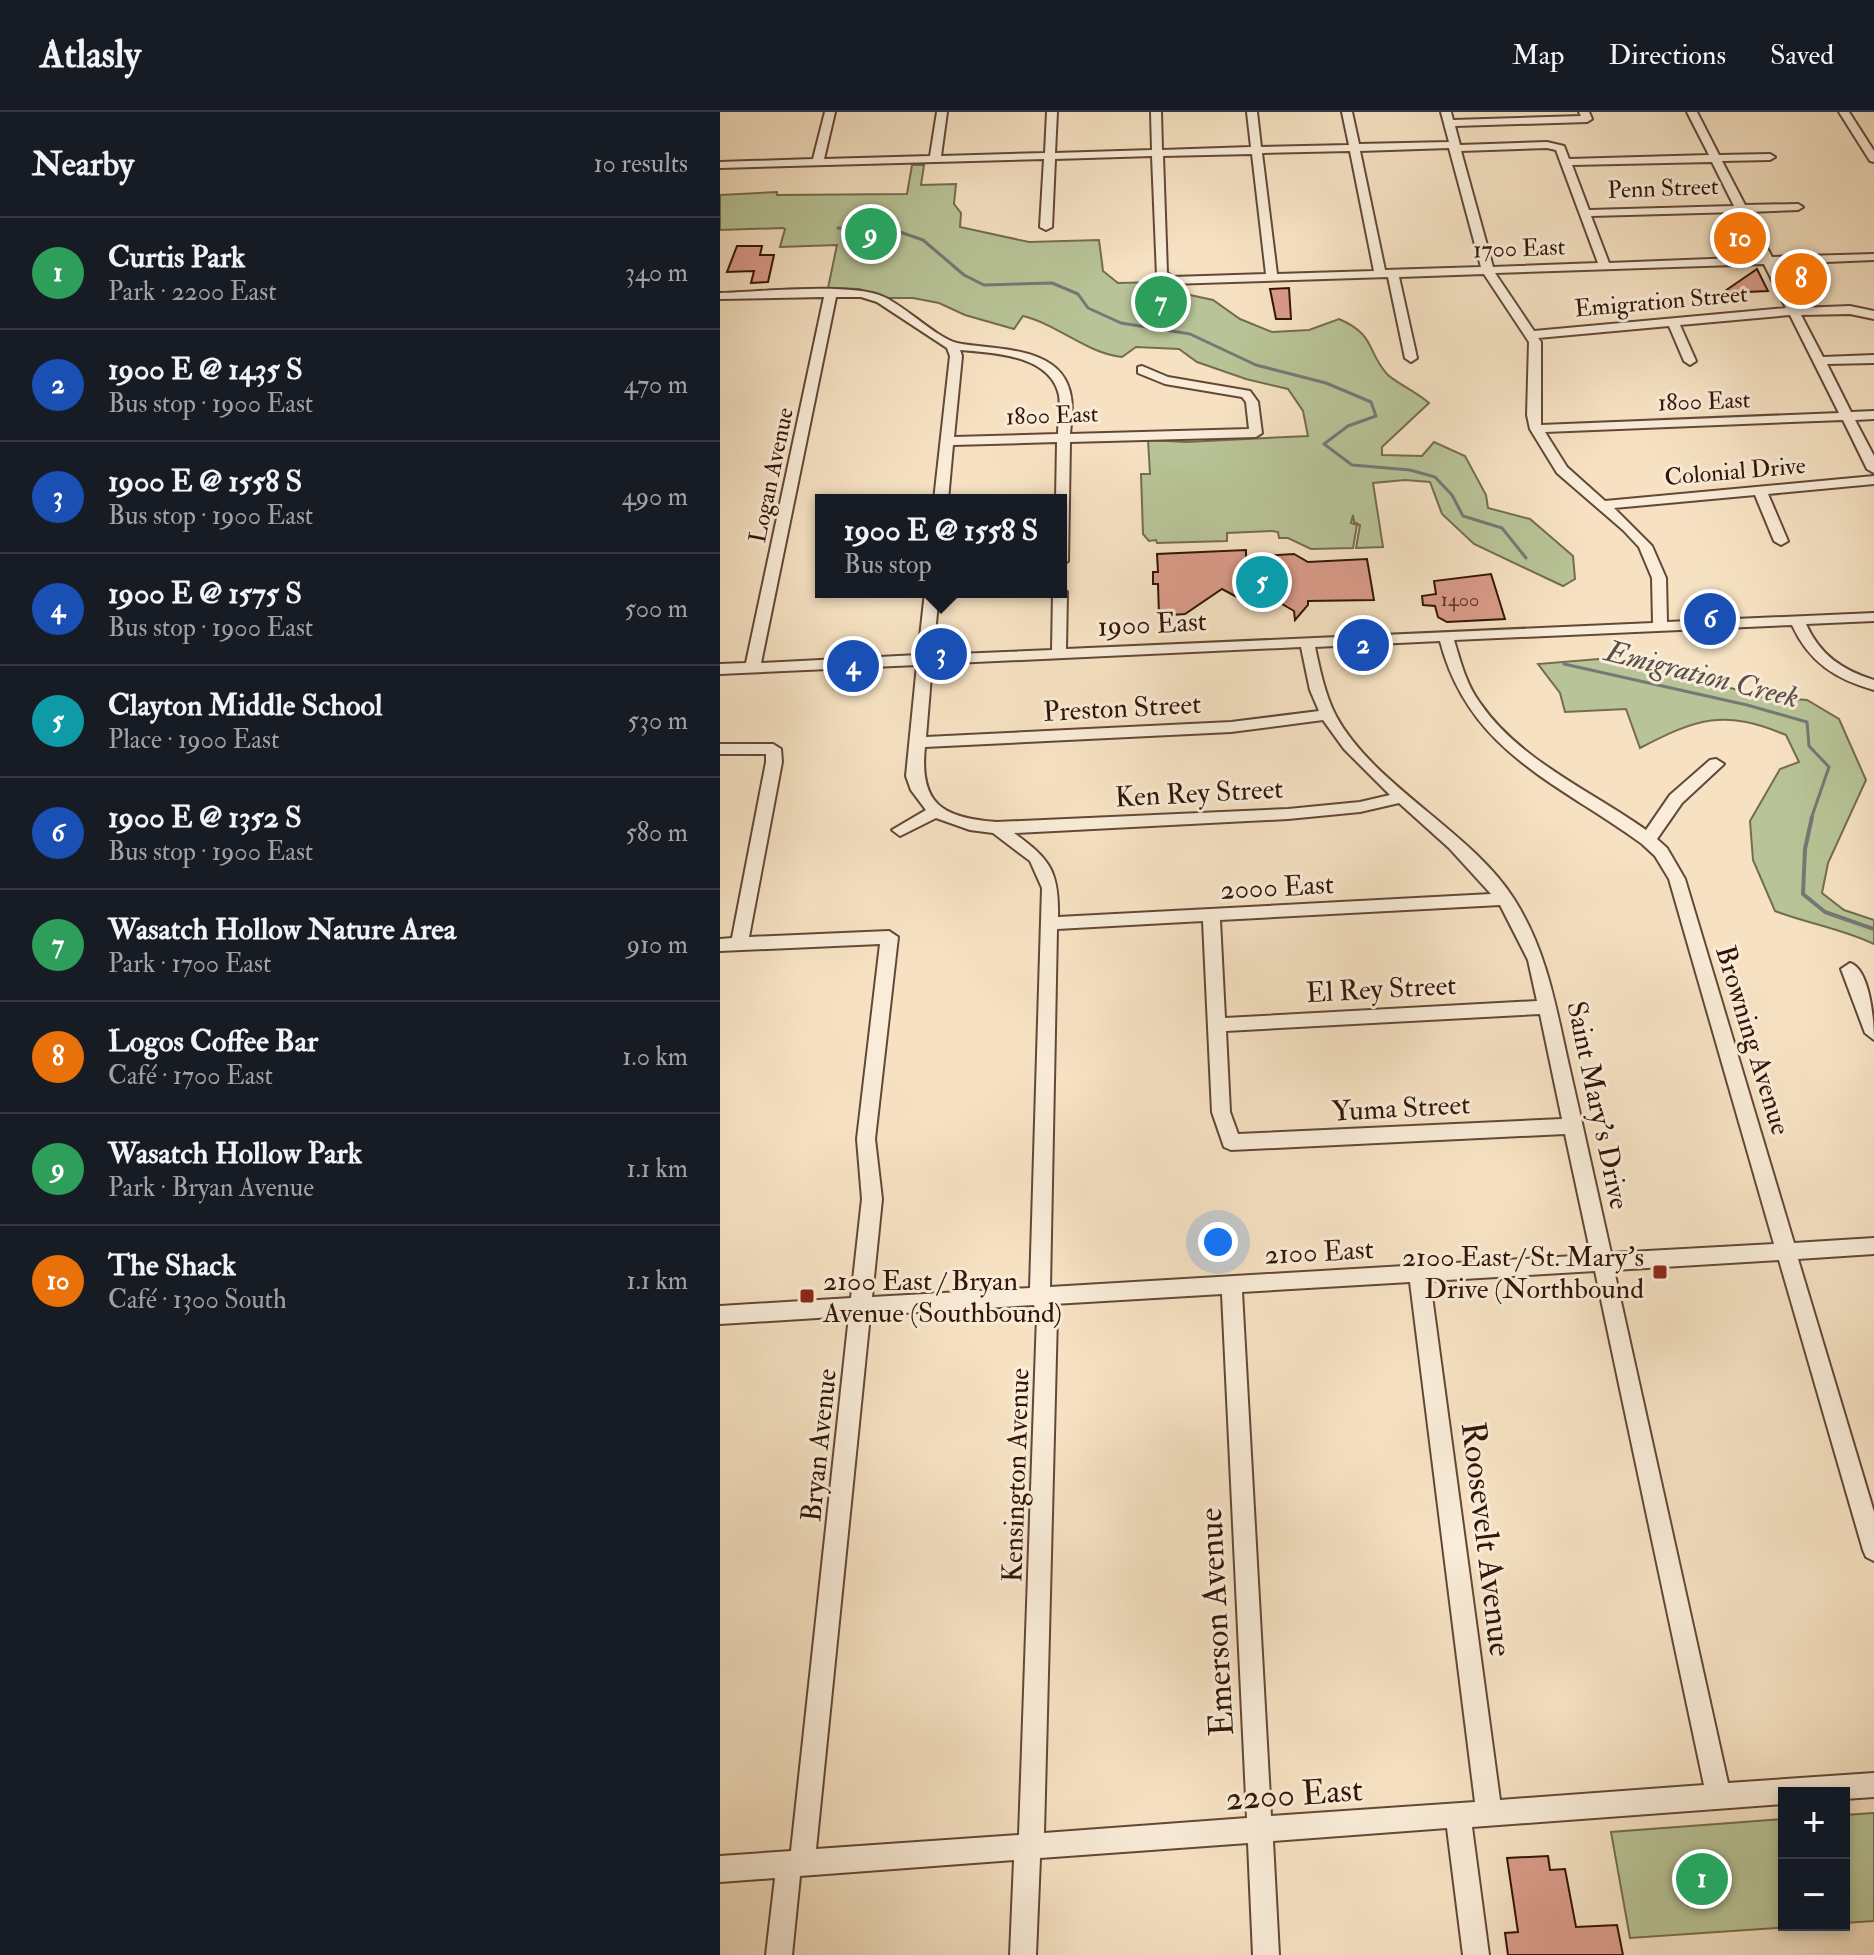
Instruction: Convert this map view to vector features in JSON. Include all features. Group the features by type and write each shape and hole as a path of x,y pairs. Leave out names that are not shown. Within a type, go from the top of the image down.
{"street":[{"path":"818,162 830,112"},
{"path":"935,158 942,112"},
{"path":"1046,227 1052,112"},
{"path":"1156,112 1158,153"},
{"path":"1252,112 1272,278"},
{"path":"1347,112 1386,274 1411,358"},
{"path":"1692,112 1874,469"},
{"path":"1844,112 1874,159"},
{"path":"1585,116 1447,118 1488,271 1537,349 1533,408 1536,429 1562,470 1628,527 1654,560 1659,578 1660,626"},
{"path":"720,165 1354,147 1547,145 1560,148 1605,267"},
{"name":"1700 East","path":"1158,153 1161,274 1165,279 1874,257"},
{"path":"1566,162 1770,157"},
{"name":"Penn Street","path":"1585,213 1798,207"},
{"name":"Logan Avenue","path":"753,667 831,292"},
{"path":"720,296 862,293 881,300 952,346 1021,356 1054,373 1062,383 1065,396 1063,494"},
{"name":"Emigration Street","path":"1531,335 1794,312 1850,310 1874,315"},
{"path":"1673,322 1690,361"},
{"path":"942,494 956,356 952,346"},
{"path":"1819,361 1874,359"},
{"name":"1800 East","path":"947,441 1256,433 1252,402 1246,394 1165,380 1142,370"},
{"name":"1800 East","path":"1536,429 1874,415"},
{"name":"Colonial Drive","path":"1601,505 1874,480"},
{"path":"1760,491 1781,541"},
{"path":"931,598 914,776 917,789 935,812 964,824 997,828 1037,858"},
{"path":"1059,653 1060,598"},
{"name":"1900 East","path":"720,669 1874,617"},
{"path":"1797,621 1810,648 1822,661 1841,673 1874,685"},
{"name":"Browning Avenue","path":"1446,636 1462,687 1493,730 1527,760 1648,840 1661,852 1677,879 1874,1550"},
{"name":"Saint Mary's Drive","path":"1307,642 1314,679 1328,715 1357,755 1479,865 1506,899 1529,939 1549,1007 1719,1797"},
{"name":"Preston Street","path":"917,742 1231,727 1328,715"},
{"path":"720,749 773,749 774,762 739,944 720,945"},
{"path":"1648,840 1676,799 1716,764"},
{"name":"Ken Rey Street","path":"997,828 1312,812 1402,797"},
{"path":"900,830 935,812"},
{"path":"1037,858 1038,838 1058,825"},
{"name":"Kensington Avenue","path":"1023,1955 1033,1824 1047,1316 1039,1282 1050,888 1037,858"},
{"name":"2000 East","path":"1050,923 1506,899"},
{"path":"1211,915 1217,1025"},
{"name":"Bryan Avenue","path":"739,944 889,937 866,1139 872,1199 861,1307 796,1864 779,1955"},
{"path":"1850,969 1874,1033"},
{"name":"El Rey Street","path":"1217,1025 1549,1007"},
{"name":"Yuma Street","path":"1217,1025 1221,1112 1231,1142 1575,1126"},
{"name":"2100 East","path":"720,1315 1874,1246"},
{"name":"Roosevelt Avenue","path":"1419,1274 1489,1812"},
{"name":"Emerson Avenue","path":"1232,1285 1266,1955"},
{"name":"2200 East","path":"720,1869 1874,1785"},
{"path":"1458,1814 1476,1955"}],"green space":[{"path":"912,165 924,165 921,185 956,184 954,204 961,213 960,227 1029,242 1099,240 1103,271 1118,283 1159,282 1190,295 1213,300 1240,319 1272,332 1309,330 1339,319 1351,325 1365,337 1387,374 1429,403 1382,447 1382,455 1422,456 1434,442 1465,456 1486,495 1488,508 1530,519 1573,556 1575,579 1563,586 1474,544 1442,514 1430,482 1405,480 1373,483 1383,547 1356,548 1360,525 1354,522 1353,515 1351,523 1357,525 1353,548 1311,549 1288,538 1279,538 1278,532 1272,531 1227,533 1227,541 1149,541 1143,534 1141,474 1150,474 1148,440 1186,442 1308,436 1303,411 1288,389 1197,362 1179,349 1136,347 1122,357 1096,350 1023,316 1014,329 965,315 939,303 913,298 882,298 859,289 828,288 837,245 780,247 783,228 720,230 720,195 777,192 777,195 907,194"},
{"path":"1611,658 1661,664 1699,679 1762,697 1807,700 1839,719 1866,780 1828,863 1822,893 1844,910 1874,920 1874,944 1775,911 1753,860 1750,821 1780,769 1799,762 1786,735 1745,722 1711,720 1678,730 1640,748 1626,709 1565,712 1560,693 1538,664"},
{"path":"1874,1813 1874,1921 1850,1923 1850,1815"},
{"path":"1778,1819 1778,1928 1630,1938 1611,1832"}],"building":[{"path":"737,246 762,246 760,255 774,255 768,282 751,283 754,271 727,272"},
{"path":"1757,269 1768,291 1722,293"},
{"path":"1289,288 1291,319 1276,319 1270,289"},
{"path":"1246,550 1246,557 1294,554 1308,562 1367,559 1374,600 1308,601 1295,620 1294,611 1265,594 1250,604 1222,589 1185,614 1159,616 1158,584 1153,584 1153,572 1158,572 1157,554"},
{"path":"1491,574 1505,619 1447,622 1438,617 1435,606 1423,605 1422,596 1436,594 1434,581"},
{"path":"1548,1856 1550,1870 1565,1869 1576,1927 1617,1925 1623,1955 1508,1955 1505,1933 1518,1932 1507,1858"}],"waterway":[{"name":"Emigration Creek","path":"838,228 897,231 923,240 964,275 984,285 1052,283 1078,294 1088,308 1121,323 1190,334 1256,365 1326,383 1371,402 1376,416 1348,426 1324,444 1352,465 1410,470 1435,477 1452,495 1463,516 1502,528 1526,558"},
{"name":"Emigration Creek","path":"1564,664 1747,705 1807,722 1809,746 1829,767 1811,819"},
{"name":"Emigration Creek","path":"1812,817 1805,849 1803,894 1825,912 1874,929"}],"place":[{"name":"Wasatch Hollow Park","path":"871,234"},
{"name":"The Shack","path":"1740,238"},
{"name":"Logos Coffee Bar","path":"1801,279"},
{"name":"Wasatch Hollow Nature Area","path":"1161,302"},
{"name":"Clayton Middle School","path":"1262,582"},
{"name":"1900 E @ 1352 S","path":"1710,619"},
{"name":"1900 E @ 1435 S","path":"1363,645"},
{"name":"1900 E @ 1558 S","path":"941,654"},
{"name":"1900 E @ 1575 S","path":"853,666"},
{"name":"2100 East / St. Mary's Drive (Northbound","path":"1660,1272"},
{"name":"2100 East / Bryan Avenue (Southbound)","path":"807,1296"},
{"name":"Curtis Park","path":"1702,1879"}]}
